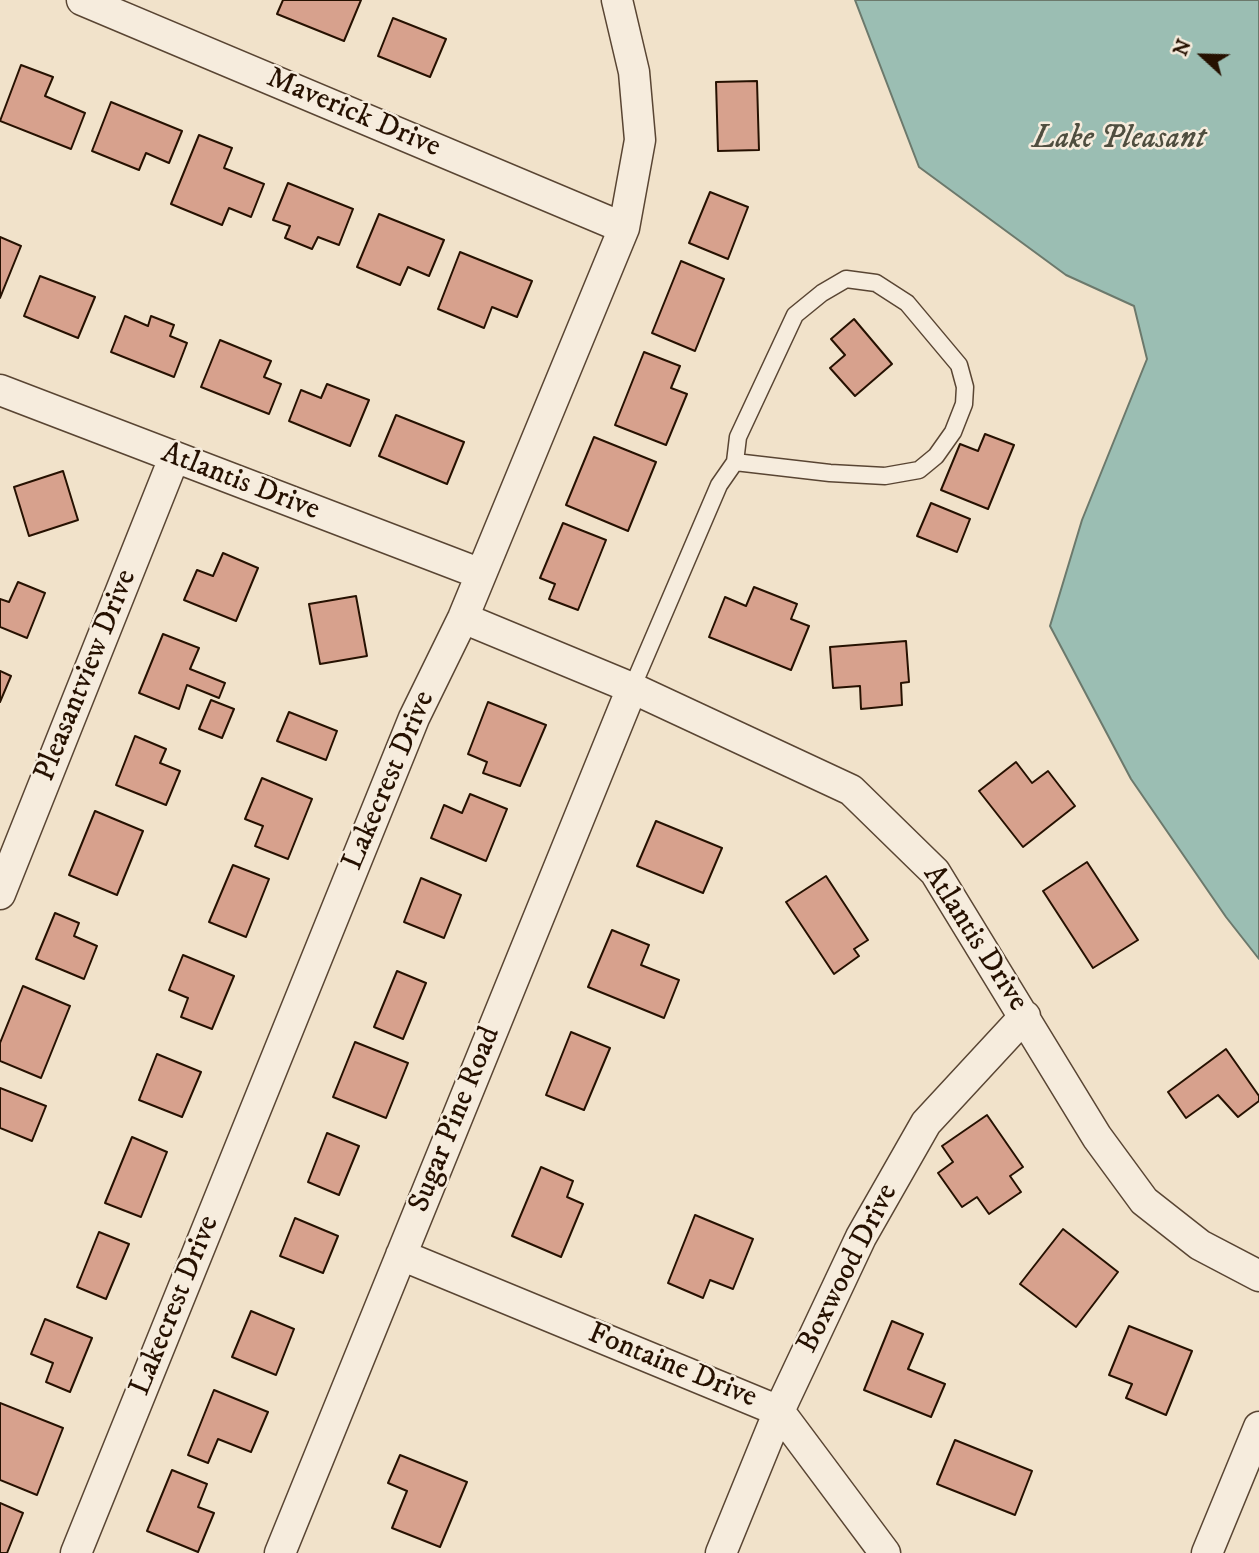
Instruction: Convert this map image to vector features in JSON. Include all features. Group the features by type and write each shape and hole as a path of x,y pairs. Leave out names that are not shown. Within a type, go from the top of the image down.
{"street":[{"name":"Lakecrest Drive","path":"76,1553 414,718 463,618 624,228 640,140 635,72 617,0"},
{"name":"Maverick Drive","path":"89,1 624,228"},
{"name":"Atlantis Drive","path":"0,390 481,574"},
{"name":"Pleasantview Drive","path":"0,894 174,458"},
{"name":"Atlantis Drive","path":"463,618 632,688 851,790 935,872 1097,1137 1144,1201 1200,1245 1259,1276"},
{"name":"Sugar Pine Road","path":"280,1553 632,688"},
{"name":"Boxwood Drive","path":"721,1553 779,1411 861,1237 926,1123 1025,1016"},
{"name":"Fontaine Drive","path":"401,1255 779,1411 884,1553"},
{"path":"1207,1553 1259,1427"}],"lane":[{"path":"632,688 719,485 735,462 738,437 795,315 822,293 846,279 876,284 907,303 959,365 965,387 964,404 953,432 936,456 919,470 885,476 830,473 735,462"}],"water":[{"name":"Lake Pleasant","path":"855,0 1259,0 1259,959 1226,917 1131,779 1050,626 1082,520 1147,359 1134,306 1066,275 919,167"}],"building":[{"path":"283,0 361,0 344,41 277,14"},
{"path":"393,18 446,39 430,77 378,56"},
{"path":"21,65 53,77 45,96 85,113 71,149 0,121"},
{"path":"757,81 759,150 718,151 716,82"},
{"path":"111,102 182,131 169,163 146,153 139,170 92,151"},
{"path":"199,135 232,148 224,168 264,184 251,217 229,208 222,225 171,204"},
{"path":"288,183 353,209 339,245 318,237 312,249 285,238 290,226 273,220"},
{"path":"710,192 748,207 728,259 689,243"},
{"path":"379,214 444,240 429,276 408,267 400,285 357,267"},
{"path":"0,237 21,246 0,298"},
{"path":"460,252 532,281 517,317 492,307 484,328 438,309"},
{"path":"681,261 724,279 695,351 652,333"},
{"path":"40,276 95,297 78,338 24,316"},
{"path":"125,316 148,326 151,316 174,325 170,336 187,343 174,377 111,352"},
{"path":"854,319 892,364 855,396 830,368 845,355 831,339"},
{"path":"220,340 271,361 264,377 281,384 269,414 201,387"},
{"path":"644,352 680,366 671,388 687,394 666,445 615,425"},
{"path":"327,384 369,400 350,446 289,421 301,390 321,398"},
{"path":"396,415 464,442 447,484 379,456"},
{"path":"985,434 1014,445 988,509 941,490 960,444 978,451"},
{"path":"594,437 656,462 628,531 566,505"},
{"path":"63,471 78,520 29,536 14,487"},
{"path":"931,503 970,519 957,552 917,536"},
{"path":"563,523 606,540 578,610 549,599 555,584 540,578"},
{"path":"223,553 258,568 236,621 184,600 197,570 213,576"},
{"path":"18,582 45,593 27,638 0,627 0,599 9,602"},
{"path":"754,587 797,604 791,619 809,626 791,670 709,637 725,597 746,606"},
{"path":"356,596 367,656 320,664 309,604"},
{"path":"163,634 199,648 190,669 225,683 219,698 187,685 179,709 139,693"},
{"path":"906,641 909,682 901,683 902,705 861,709 860,686 833,688 830,647"},
{"path":"0,671 11,676 0,702"},
{"path":"211,700 234,709 222,738 199,729"},
{"path":"488,702 546,725 520,786 483,773 487,762 468,754"},
{"path":"289,712 337,731 326,760 277,741"},
{"path":"135,736 166,749 160,763 180,771 166,805 116,785"},
{"path":"1016,762 1032,783 1048,771 1075,806 1023,847 979,791"},
{"path":"262,778 312,799 288,859 255,846 263,826 245,819"},
{"path":"470,794 507,809 486,861 431,838 444,805 462,813"},
{"path":"95,811 143,831 117,895 69,875"},
{"path":"656,821 722,848 703,893 637,866"},
{"path":"1087,862 1138,940 1093,968 1043,891"},
{"path":"233,865 269,879 246,937 209,922"},
{"path":"826,876 868,940 854,949 859,956 834,974 786,902"},
{"path":"421,878 461,895 444,938 404,922"},
{"path":"55,913 79,923 74,936 97,946 84,979 36,959"},
{"path":"612,930 649,945 641,965 679,980 664,1018 588,987"},
{"path":"183,955 234,976 212,1029 181,1017 188,998 169,990"},
{"path":"397,971 426,983 403,1039 374,1027"},
{"path":"23,986 70,1006 41,1078 0,1061 0,1043"},
{"path":"571,1032 610,1048 584,1110 546,1095"},
{"path":"355,1042 408,1063 386,1118 333,1097"},
{"path":"1226,1049 1259,1096 1259,1101 1238,1117 1218,1095 1186,1118 1168,1092"},
{"path":"157,1054 201,1072 182,1117 139,1100"},
{"path":"0,1088 46,1106 32,1141 0,1128"},
{"path":"987,1115 1023,1167 1010,1176 1021,1192 989,1214 977,1197 962,1207 938,1173 953,1162 942,1146"},
{"path":"327,1133 359,1146 339,1195 308,1182"},
{"path":"132,1137 167,1152 141,1217 105,1203"},
{"path":"541,1167 573,1181 567,1197 583,1204 561,1257 512,1236"},
{"path":"695,1215 753,1239 733,1289 710,1280 703,1298 668,1283"},
{"path":"295,1218 338,1236 323,1273 280,1256"},
{"path":"1063,1229 1118,1272 1076,1327 1020,1284"},
{"path":"99,1232 129,1244 106,1299 77,1287"},
{"path":"251,1311 294,1329 276,1375 232,1357"},
{"path":"45,1319 92,1338 70,1392 46,1382 53,1363 31,1354"},
{"path":"892,1321 923,1334 908,1369 945,1384 931,1417 864,1390"},
{"path":"1129,1326 1192,1351 1166,1415 1126,1398 1132,1384 1109,1375"},
{"path":"214,1390 268,1412 251,1452 218,1439 208,1463 188,1455"},
{"path":"0,1403 63,1428 37,1495 0,1480"},
{"path":"955,1440 1032,1471 1015,1515 937,1484"},
{"path":"400,1455 467,1482 440,1547 392,1528 407,1491 388,1483"},
{"path":"172,1470 207,1484 198,1507 214,1513 198,1552 147,1531"},
{"path":"0,1503 23,1513 7,1553 0,1553"}]}
